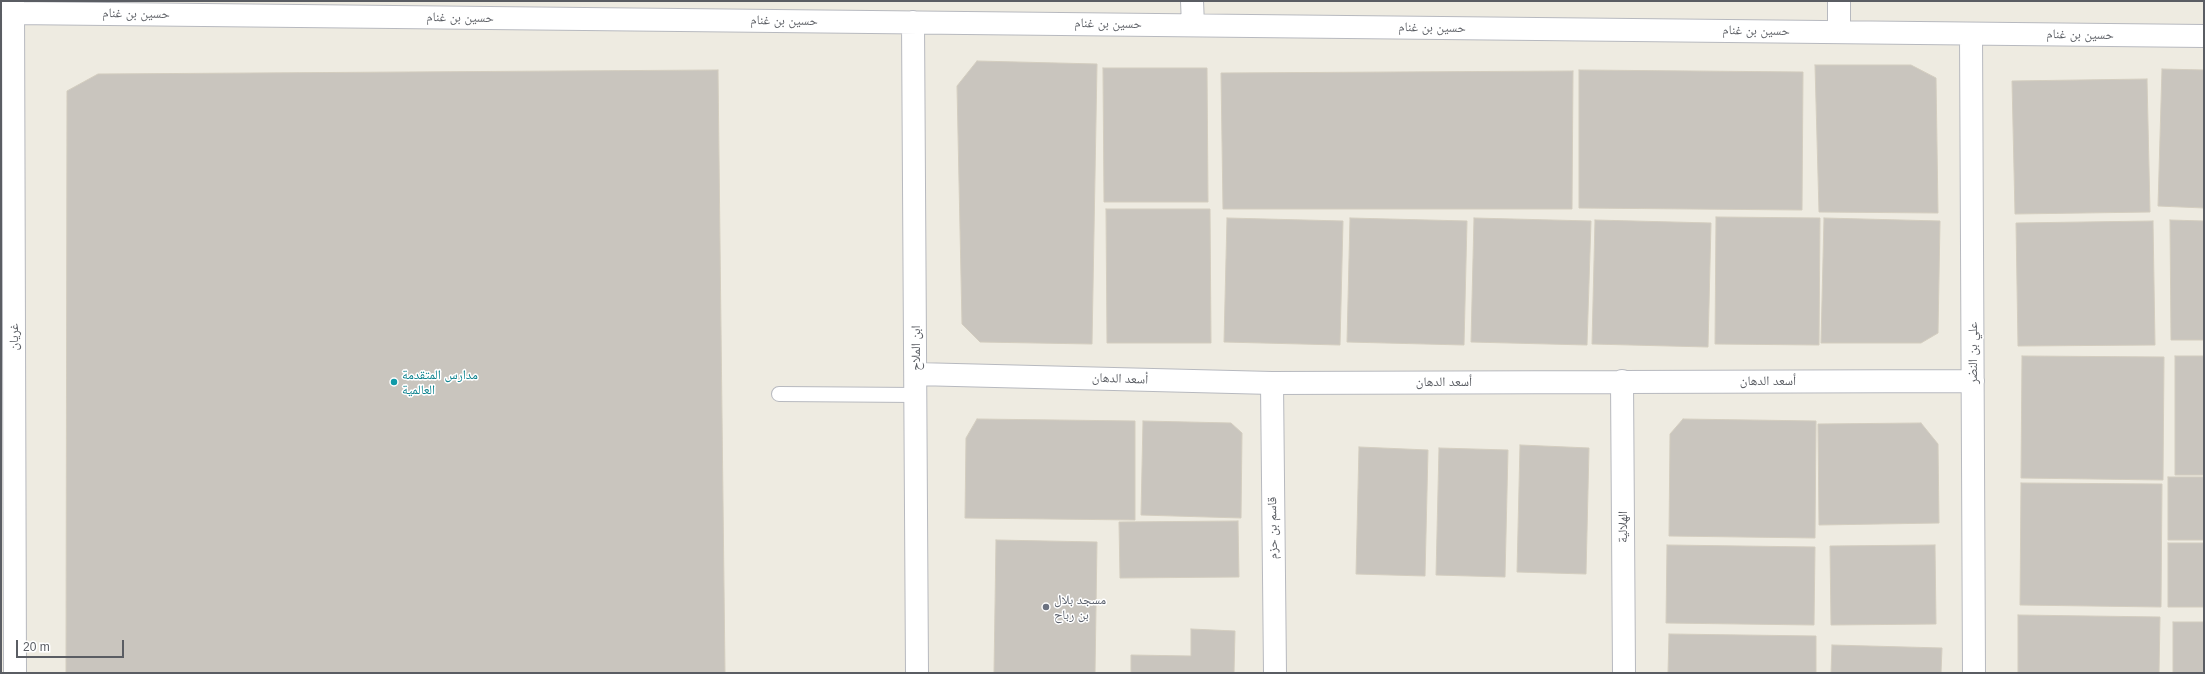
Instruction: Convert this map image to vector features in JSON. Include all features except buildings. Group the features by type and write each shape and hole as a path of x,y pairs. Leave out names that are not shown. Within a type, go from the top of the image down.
{"street":[{"path":"1192,1 1193,25"},
{"path":"1839,1 1839,32"},
{"name":"حسين بن غنام","path":"13,7 913,22 2204,36"},
{"name":"غريان","path":"13,7 8,482 15,673"},
{"name":"ابن الملاح","path":"913,22 917,673"},
{"name":"علي بن النضر","path":"1971,34 1974,673"},
{"name":"أسعد الدهان","path":"916,384 1973,381"},
{"name":"الهلالية","path":"1622,382 1624,673"},
{"name":"قاسم بن حزم","path":"1272,383 1275,673"}],"lane":[{"path":"778,394 916,384"}],"place":[{"name":"مدارس المتقدمة العالمية","path":"394,382"},
{"name":"مسجد بلال بن رباح","path":"1046,607"}]}
